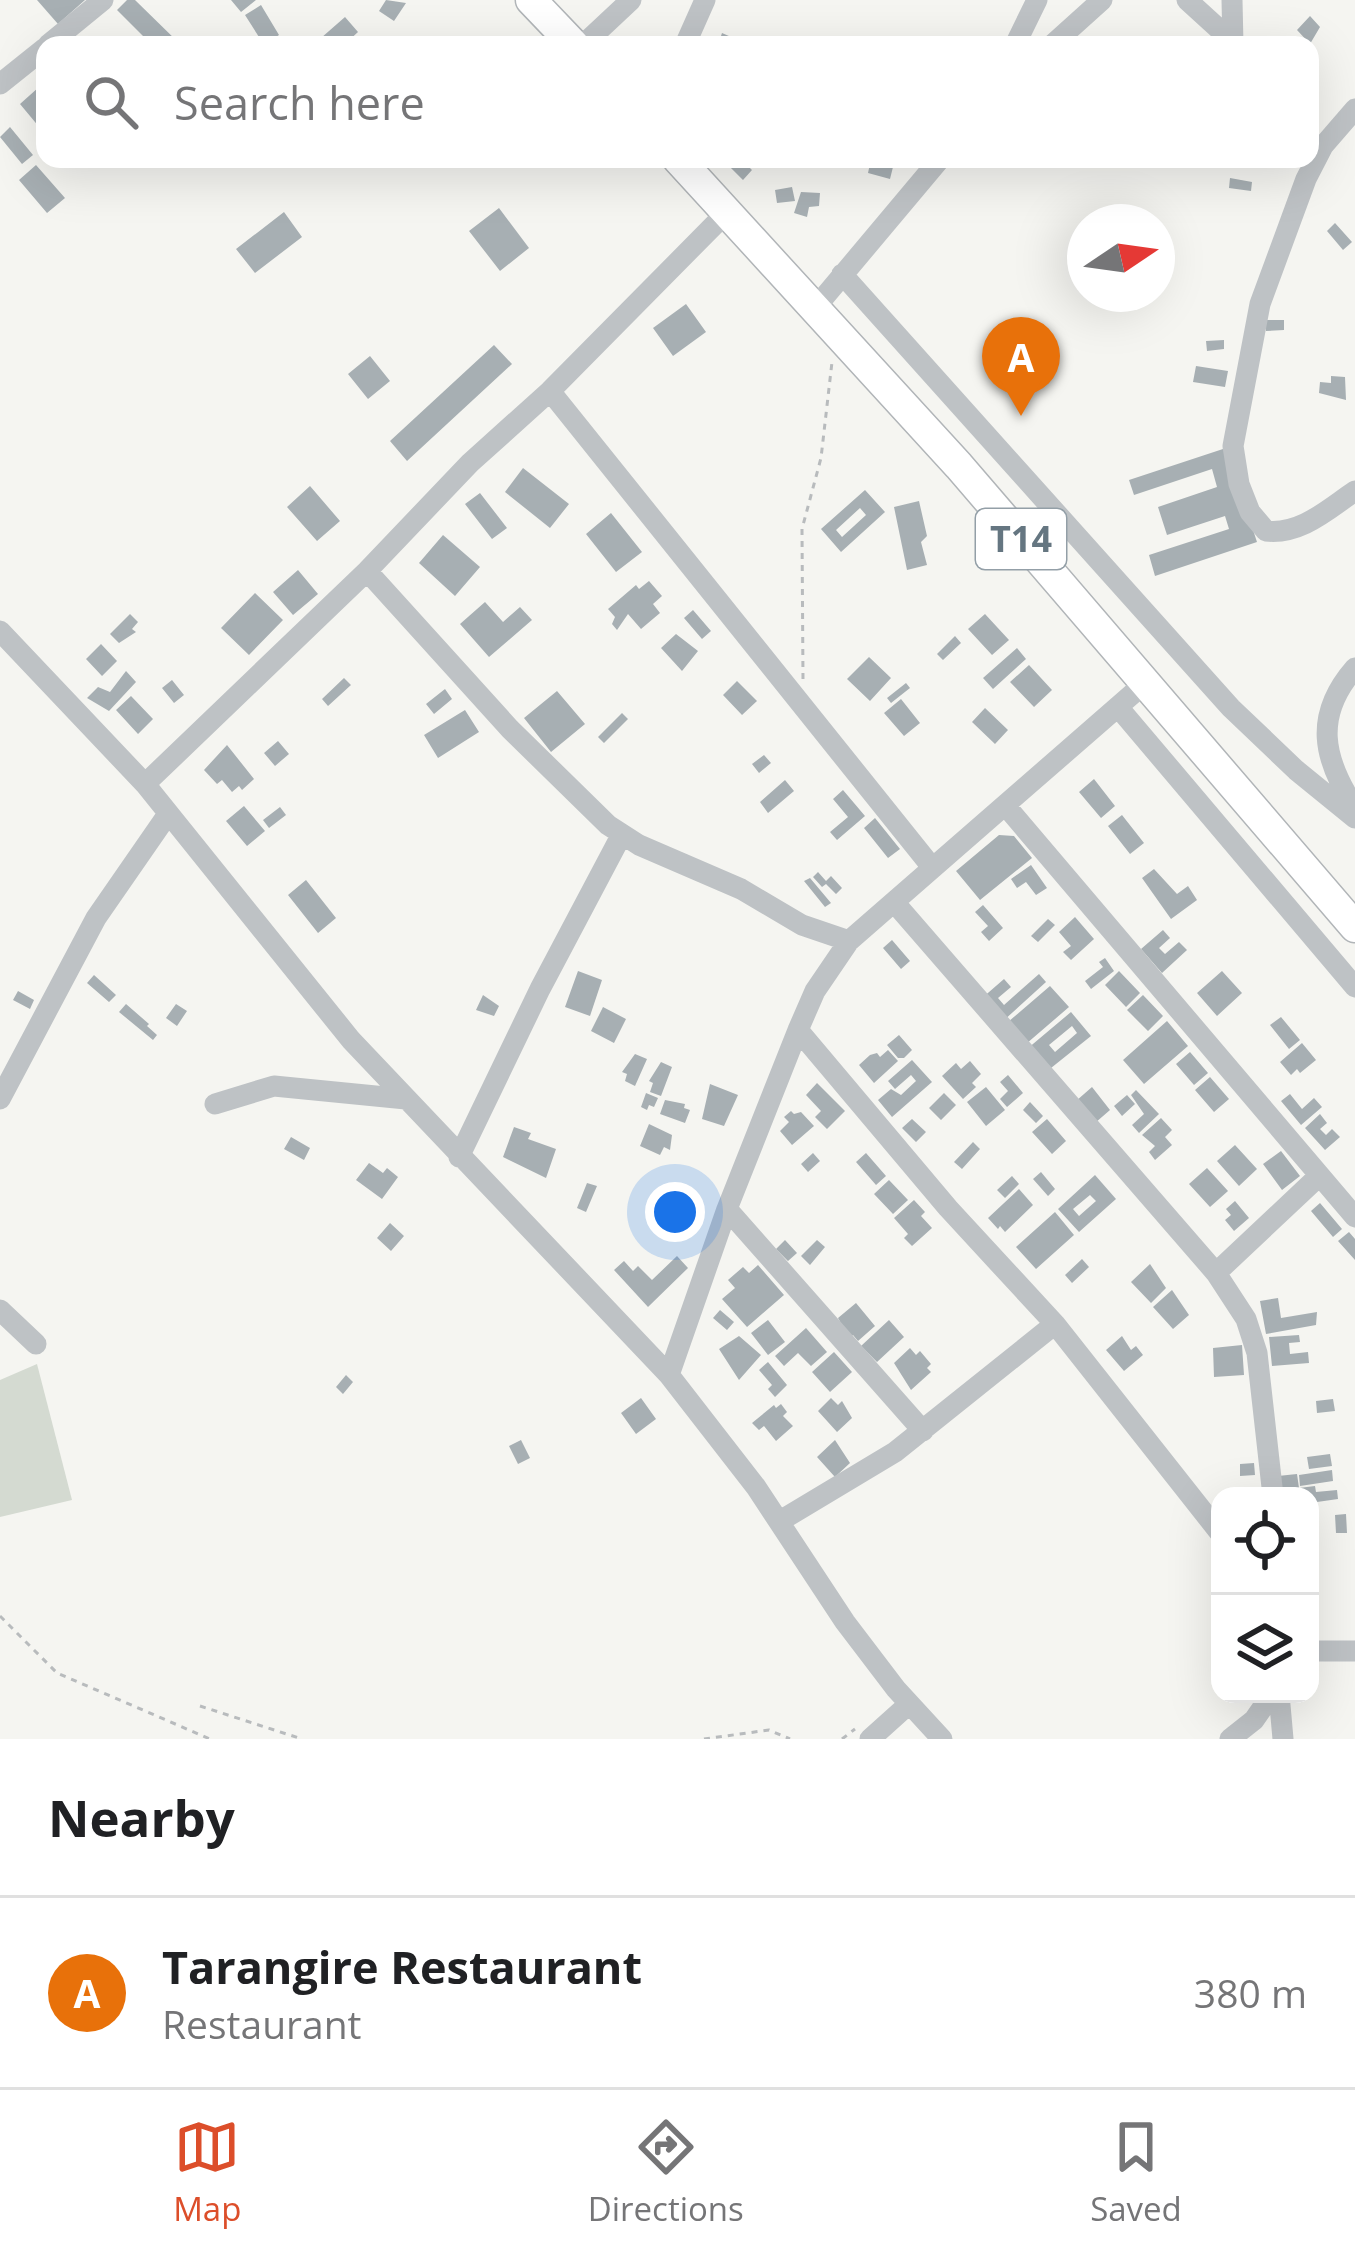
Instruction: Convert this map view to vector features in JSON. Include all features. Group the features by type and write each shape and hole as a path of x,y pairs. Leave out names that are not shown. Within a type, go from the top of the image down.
{"highway":[{"path":"531,0 565,36"},
{"name":"T14","path":"687,168 825,319 1355,927"}],"street":[{"path":"58,36 103,0"},
{"path":"593,36 631,0"},
{"path":"689,36 705,0"},
{"path":"1019,36 1037,0"},
{"path":"1062,36 1102,0"},
{"path":"1186,0 1225,36"},
{"path":"1232,0 1233,36"},
{"path":"0,84 36,54"},
{"path":"1319,141 1355,109"},
{"path":"825,319 842,274 932,168"},
{"path":"1309,168 1260,304 1233,446 1239,484 1250,512 1266,531 1281,532 1308,523 1355,491"},
{"path":"145,784 367,572 470,463 550,391 728,211"},
{"path":"842,274 1199,674 1296,770 1355,818"},
{"path":"550,391 931,866"},
{"path":"367,572 510,729 622,834 742,889 802,925 849,941"},
{"path":"0,631 9,653 145,784 351,1040 669,1375 780,1522 845,1622 942,1739"},
{"path":"1355,668 1330,715 1324,741 1336,778 1355,808"},
{"path":"669,1375 727,1209 798,1030 815,991 849,941 1145,683"},
{"path":"1118,707 1355,987"},
{"path":"1006,806 1355,1217"},
{"path":"0,1099 96,918 168,814"},
{"path":"459,1157 622,834"},
{"path":"894,902 1216,1274 1246,1319 1257,1353 1272,1487"},
{"path":"798,1030 948,1208 1055,1324 1211,1522"},
{"path":"215,1104 274,1086 406,1100"},
{"path":"1216,1274 1319,1176"},
{"path":"727,1209 923,1431"},
{"path":"0,1310 36,1344"},
{"path":"780,1522 863,1474 923,1431 1055,1324"},
{"path":"1319,1651 1355,1651"},
{"path":"1230,1739 1268,1703"},
{"path":"1277,1703 1283,1739"},
{"path":"870,1739 909,1704"}],"path":[{"path":"801,703 805,641 802,529 820,458 825,319"},
{"path":"0,1616 57,1673 210,1739"},
{"path":"200,1706 302,1739"},
{"path":"704,1739 769,1730 790,1739"}],"shaded area":[{"path":"37,1364 72,1500 0,1517 0,1380"}],"building":[{"path":"37,0 85,0 58,24"},
{"path":"127,0 135,0 172,36 143,36 117,10"},
{"path":"231,0 256,0 241,12"},
{"path":"386,0 406,3 394,21 379,11"},
{"path":"261,5 279,35 258,36 245,15"},
{"path":"1310,16 1320,27 1315,36 1303,36 1297,30"},
{"path":"345,17 358,32 354,36 323,36"},
{"path":"36,90 36,123 20,104"},
{"path":"10,127 33,155 22,164 0,137"},
{"path":"36,165 65,198 47,213 19,180"},
{"path":"731,168 752,170 743,180"},
{"path":"869,168 893,168 890,179 868,173"},
{"path":"1230,178 1252,182 1251,191 1229,188"},
{"path":"792,187 795,201 777,203 775,190"},
{"path":"801,192 820,193 819,206 809,207 807,217 794,213"},
{"path":"499,208 529,248 500,271 469,231"},
{"path":"284,212 302,237 255,273 236,249"},
{"path":"1335,223 1352,242 1343,250 1327,231"},
{"path":"686,304 706,332 673,356 653,328"},
{"path":"1266,320 1284,320 1284,330 1266,331"},
{"path":"1224,340 1224,349 1207,351 1206,341"},
{"path":"494,345 512,364 407,461 390,441"},
{"path":"370,356 390,381 368,399 348,374"},
{"path":"1196,366 1228,371 1225,387 1193,382"},
{"path":"1331,376 1345,377 1346,400 1319,393 1320,382 1331,383"},
{"path":"1226,448 1257,542 1155,576 1149,555 1229,529 1225,516 1167,535 1158,507 1217,487 1212,469 1134,495 1129,480"},
{"path":"523,468 569,504 550,528 505,492"},
{"path":"310,486 340,521 317,541 287,507"},
{"path":"865,490 885,512 841,552 821,529","holes":["860,508 866,515 842,537 836,530"]},
{"path":"480,493 507,528 492,539 465,504"},
{"path":"919,501 927,565 907,570 894,507"},
{"path":"611,513 642,552 616,572 586,534"},
{"path":"443,535 480,567 455,596 419,563"},
{"path":"298,570 318,594 293,615 273,592"},
{"path":"649,581 662,596 653,604 660,613 641,629 628,614 617,630 608,609 636,585 639,589"},
{"path":"255,593 283,620 249,655 221,628"},
{"path":"485,602 503,622 520,607 532,620 489,657 460,624"},
{"path":"693,610 711,631 702,639 684,618"},
{"path":"130,614 138,622 132,629 136,632 119,643 110,634"},
{"path":"985,614 1009,640 992,655 968,629"},
{"path":"676,634 698,651 682,671 661,648"},
{"path":"955,636 961,643 943,660 937,654"},
{"path":"101,644 117,661 102,676 86,659"},
{"path":"1017,648 1026,659 993,689 983,678"},
{"path":"869,657 891,678 870,701 847,679"},
{"path":"1029,665 1052,690 1034,707 1010,682"},
{"path":"126,671 136,682 109,711 87,698 98,687 110,692"},
{"path":"344,678 351,685 328,706 322,699"},
{"path":"172,680 184,695 174,703 162,688"},
{"path":"737,681 757,701 742,715 723,695"},
{"path":"906,683 910,688 891,703 887,698"},
{"path":"445,689 452,699 434,714 426,704"},
{"path":"557,691 585,724 551,752 524,718"},
{"path":"131,696 153,719 138,734 116,710"},
{"path":"901,699 920,723 904,736 884,713"},
{"path":"985,708 1008,730 995,744 972,722"},
{"path":"465,710 479,732 438,758 424,735"},
{"path":"622,713 628,719 604,743 598,737"},
{"path":"278,741 289,754 275,766 264,753"},
{"path":"227,745 254,779 242,790 239,786 232,792 204,770"},
{"path":"764,755 771,763 759,773 752,764"},
{"path":"1094,779 1115,806 1101,818 1079,792"},
{"path":"785,780 794,791 768,813 760,802"},
{"path":"843,790 865,816 837,840 830,832 848,817 833,799"},
{"path":"244,806 265,831 247,846 226,821"},
{"path":"280,807 286,815 269,828 263,820"},
{"path":"1122,815 1144,843 1130,854 1108,826"},
{"path":"875,818 900,849 888,858 864,828"},
{"path":"999,835 1014,836 1032,858 980,900 956,871"},
{"path":"1031,865 1047,888 1036,895 1026,882 1017,888 1011,879"},
{"path":"1154,869 1177,894 1188,886 1197,900 1171,919 1142,878"},
{"path":"818,872 826,881 831,876 842,888 836,894 826,884 822,887 813,877"},
{"path":"810,878 831,903 825,907 804,881"},
{"path":"306,880 336,918 318,933 288,895"},
{"path":"983,905 1003,928 989,941 981,932 988,926 975,912"},
{"path":"1075,917 1094,939 1071,960 1063,952 1071,946 1059,932"},
{"path":"1048,919 1055,925 1038,942 1031,936"},
{"path":"1163,930 1170,938 1159,948 1165,954 1179,942 1187,950 1162,973 1141,949"},
{"path":"892,940 910,961 901,969 883,948"},
{"path":"1105,958 1114,971 1091,989 1085,981 1103,967 1099,962"},
{"path":"578,971 602,980 590,1016 565,1007"},
{"path":"1119,971 1140,993 1126,1007 1105,985"},
{"path":"1222,971 1242,993 1217,1016 1197,993"},
{"path":"1039,974 1046,982 1002,1022 981,999 1004,979 1011,987 998,998 1004,1005"},
{"path":"94,975 116,995 109,1002 87,983"},
{"path":"1050,986 1069,1007 1026,1044 1008,1022"},
{"path":"18,991 34,1000 30,1009 13,1000"},
{"path":"483,995 499,1006 494,1016 476,1010"},
{"path":"1143,995 1163,1016 1148,1031 1127,1010"},
{"path":"126,1004 149,1024 157,1035 153,1040 119,1012"},
{"path":"176,1004 187,1011 177,1026 166,1018"},
{"path":"603,1007 626,1019 614,1043 591,1031"},
{"path":"1071,1012 1091,1036 1046,1072 1027,1049","holes":["1072,1026 1077,1033 1055,1052 1049,1045"]},
{"path":"1281,1017 1300,1040 1289,1049 1270,1025"},
{"path":"1167,1021 1188,1046 1144,1084 1123,1060"},
{"path":"899,1035 912,1050 904,1058 898,1058 887,1045"},
{"path":"1302,1043 1316,1060 1291,1075 1280,1062"},
{"path":"888,1050 898,1061 874,1083 859,1065 870,1055 880,1057"},
{"path":"1190,1052 1208,1073 1194,1085 1176,1064"},
{"path":"635,1054 647,1059 635,1086 625,1081 627,1074 622,1072"},
{"path":"912,1060 932,1082 892,1117 878,1100 891,1089 901,1095 916,1081 911,1075 895,1089 888,1081"},
{"path":"970,1061 981,1074 963,1099 942,1076 956,1063 961,1069"},
{"path":"661,1062 672,1067 661,1096 650,1092 653,1083 649,1081"},
{"path":"1008,1075 1023,1093 1007,1107 1000,1099 1008,1091 1000,1082"},
{"path":"1210,1077 1229,1099 1214,1112 1195,1090"},
{"path":"817,1083 845,1111 827,1129 815,1117 821,1111 806,1095"},
{"path":"710,1084 738,1095 724,1126 702,1119"},
{"path":"986,1087 1005,1110 986,1126 967,1102"},
{"path":"1092,1087 1110,1110 1095,1123 1076,1101"},
{"path":"1136,1090 1159,1114 1139,1133 1132,1125 1144,1114 1131,1095"},
{"path":"646,1093 658,1098 647,1110 641,1107"},
{"path":"944,1093 956,1105 941,1120 929,1108"},
{"path":"1290,1094 1302,1109 1314,1098 1322,1107 1301,1125 1281,1101"},
{"path":"1127,1095 1135,1104 1122,1116 1114,1106"},
{"path":"665,1100 685,1104 690,1110 685,1123 660,1114"},
{"path":"1030,1102 1043,1116 1036,1123 1023,1110"},
{"path":"791,1111 801,1112 814,1126 792,1145 780,1131"},
{"path":"1320,1114 1327,1123 1320,1129 1326,1135 1332,1129 1340,1137 1325,1150 1305,1128"},
{"path":"1161,1118 1172,1130 1165,1137 1172,1145 1155,1160 1149,1152 1155,1146 1142,1135"},
{"path":"912,1119 926,1132 916,1142 902,1128"},
{"path":"1047,1119 1066,1141 1052,1154 1032,1132"},
{"path":"649,1124 672,1135 670,1150 664,1147 660,1155 640,1146"},
{"path":"514,1127 531,1133 528,1139 556,1149 546,1178 503,1157"},
{"path":"291,1137 310,1148 304,1160 284,1149"},
{"path":"973,1142 980,1149 962,1169 954,1162"},
{"path":"1235,1145 1257,1169 1239,1186 1217,1161"},
{"path":"1281,1151 1300,1176 1282,1190 1263,1164"},
{"path":"813,1153 820,1161 808,1172 801,1164"},
{"path":"866,1153 886,1176 876,1185 856,1162"},
{"path":"369,1163 398,1177 382,1199 356,1180"},
{"path":"1207,1168 1228,1191 1210,1207 1189,1184"},
{"path":"1041,1172 1055,1189 1048,1196 1033,1179"},
{"path":"1095,1175 1116,1199 1079,1232 1058,1209","holes":["1090,1195 1096,1201 1079,1216 1073,1209"]},
{"path":"1012,1176 1019,1184 1005,1198 997,1190"},
{"path":"889,1180 908,1200 893,1214 874,1194"},
{"path":"587,1183 597,1186 586,1212 577,1208"},
{"path":"1019,1189 1033,1205 1005,1232 988,1218"},
{"path":"914,1200 932,1228 912,1246 894,1218"},
{"path":"1235,1201 1249,1218 1234,1231 1225,1220 1231,1215 1226,1209"},
{"path":"1320,1203 1342,1229 1333,1237 1311,1211"},
{"path":"1055,1212 1074,1235 1036,1269 1016,1247"},
{"path":"390,1223 404,1236 391,1251 377,1238"},
{"path":"1349,1232 1355,1239 1355,1260 1338,1241"},
{"path":"785,1240 797,1253 788,1261 776,1249"},
{"path":"817,1240 825,1247 810,1265 801,1256"},
{"path":"677,1256 688,1268 648,1307 614,1270 624,1261 633,1271 638,1266 652,1280"},
{"path":"1082,1259 1089,1267 1072,1283 1065,1275"},
{"path":"1150,1264 1166,1288 1151,1303 1131,1282"},
{"path":"758,1265 784,1295 747,1327 722,1299 735,1288 728,1280 743,1267 749,1273"},
{"path":"1172,1290 1189,1315 1173,1329 1153,1307"},
{"path":"1278,1298 1281,1318 1317,1312 1316,1325 1266,1334 1260,1301"},
{"path":"856,1303 875,1326 858,1341 853,1335 849,1338 838,1318"},
{"path":"720,1310 734,1322 727,1330 713,1318"},
{"path":"768,1320 785,1342 768,1355 751,1333"},
{"path":"889,1320 904,1337 877,1362 861,1346"},
{"path":"806,1328 827,1352 811,1366 798,1353 784,1366 775,1356"},
{"path":"1299,1335 1300,1342 1289,1343 1290,1354 1308,1352 1309,1363 1272,1366 1269,1337"},
{"path":"739,1336 761,1355 739,1380 719,1349"},
{"path":"1122,1336 1131,1350 1136,1346 1143,1355 1124,1371 1106,1350"},
{"path":"1242,1345 1244,1375 1214,1377 1213,1348"},
{"path":"910,1348 916,1355 920,1351 931,1364 927,1368 931,1372 911,1390 894,1363"},
{"path":"834,1352 852,1372 830,1392 812,1372"},
{"path":"768,1362 787,1385 775,1397 759,1370"},
{"path":"346,1375 353,1382 343,1394 336,1387"},
{"path":"641,1398 656,1419 636,1434 621,1413"},
{"path":"831,1398 838,1405 842,1401 852,1418 837,1432 818,1411"},
{"path":"1333,1399 1335,1411 1317,1413 1316,1401"},
{"path":"781,1404 787,1412 783,1416 793,1426 776,1441 764,1426 759,1430 752,1423"},
{"path":"521,1440 530,1458 518,1464 509,1446"},
{"path":"835,1440 850,1463 835,1477 817,1457"},
{"path":"1330,1454 1332,1466 1309,1469 1307,1457"},
{"path":"1254,1463 1255,1475 1240,1476 1240,1464"},
{"path":"1332,1470 1333,1481 1300,1486 1299,1475"},
{"path":"1297,1474 1299,1487 1280,1487 1278,1476"},
{"path":"1337,1490 1338,1499 1319,1502 1319,1492"},
{"path":"1346,1514 1347,1533 1336,1533 1335,1515"}],"place":[{"name":"Tarangire Restaurant","path":"1021,416"}]}
